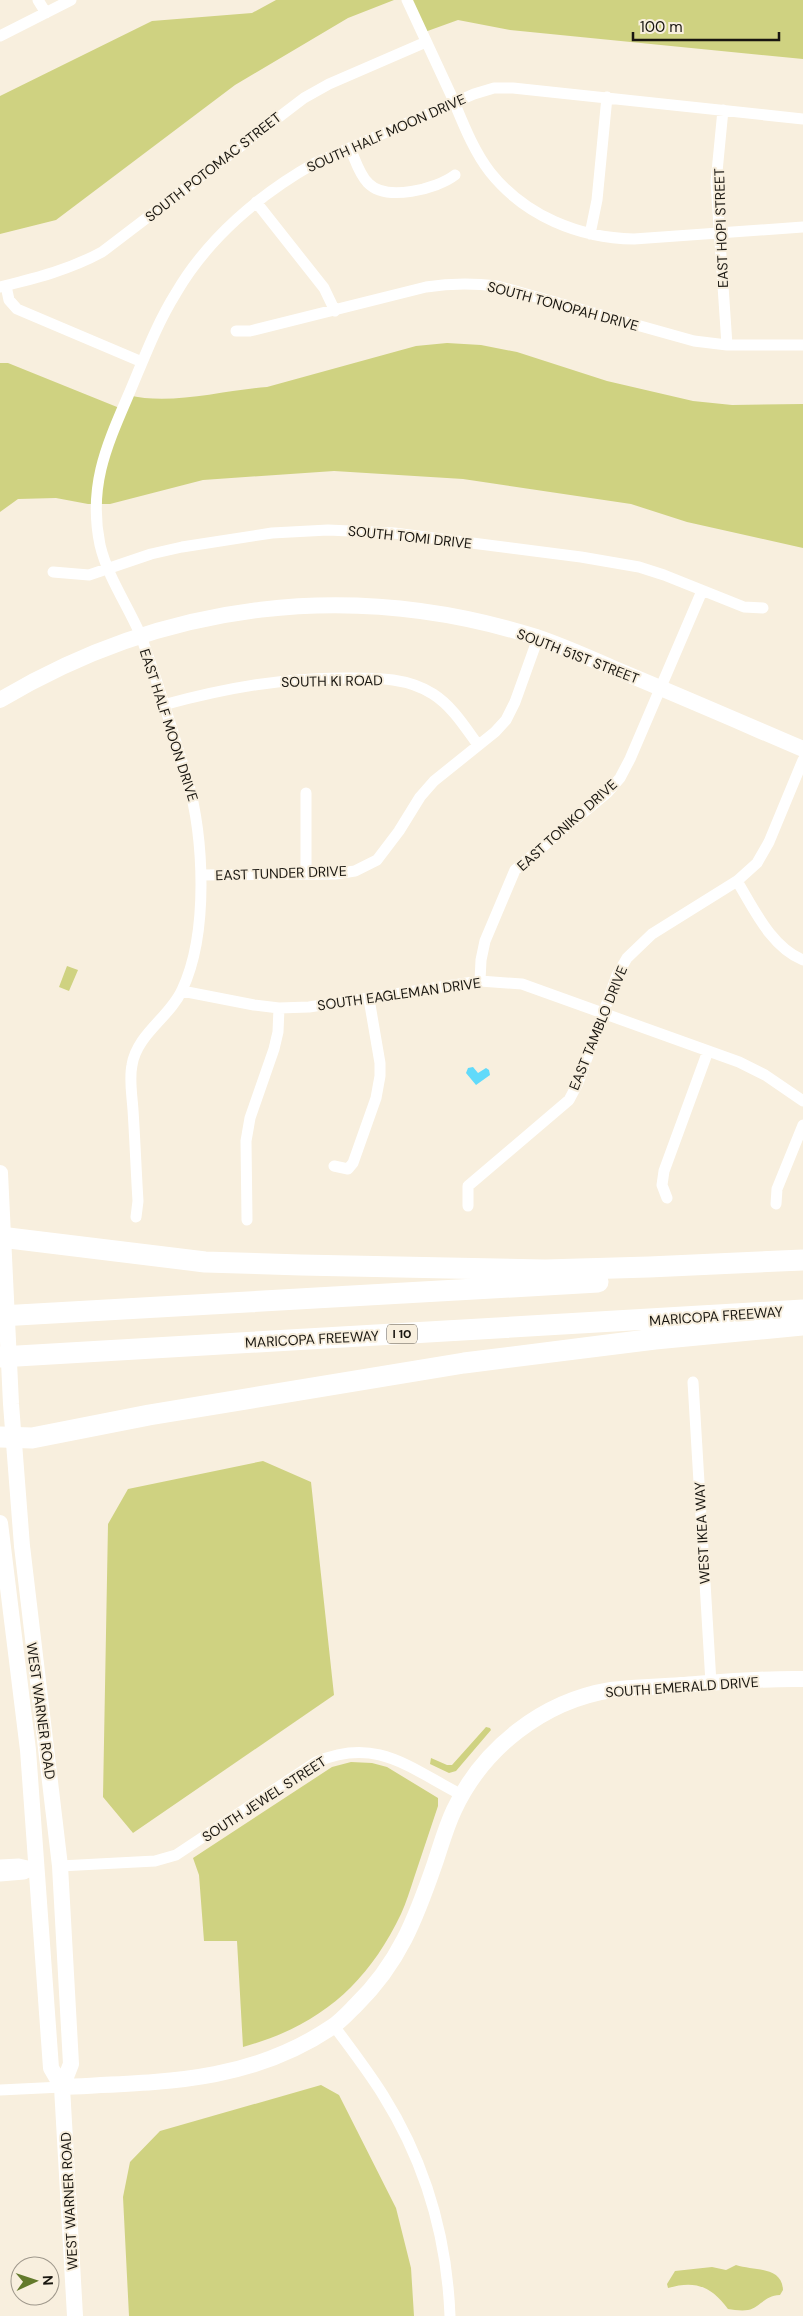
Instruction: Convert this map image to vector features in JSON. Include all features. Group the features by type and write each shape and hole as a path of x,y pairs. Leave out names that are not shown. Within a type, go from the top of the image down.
{"highway":[{"path":"1,1237 205,1262 301,1265 545,1270 649,1268 803,1260"},
{"path":"4,1325 803,1270"},
{"name":"MARICOPA FREEWAY","path":"0,1356 803,1310"},
{"path":"7,1437 32,1438 149,1415 454,1365 655,1339 803,1325"}],"main road":[{"name":"SOUTH 51ST STREET","path":"0,700 69,662 140,635 212,616 255,609 305,605 360,604 429,611 484,622 538,638 803,749"},
{"name":"WEST WARNER ROAD","path":"0,1173 4,1325 11,1404 7,1437 60,1866 71,2064 62,2087 75,2316"},
{"name":"WEST WARNER ROAD","path":"0,1523 26,1729 51,2068 62,2087"},
{"name":"SOUTH EMERALD DRIVE","path":"62,2087 185,2080 232,2072 276,2058 334,2026 378,1982 401,1948 417,1917 446,1827 473,1777 498,1747 534,1719 584,1697 611,1690 803,1679"},
{"path":"26,1729 34,1735 38,1749 47,1852 52,1863 60,1866"}],"street":[{"path":"38,0 46,13"},
{"path":"0,36 71,0"},
{"path":"407,0 470,139 490,172 511,194 536,213 563,226 612,238 634,239 803,227"},
{"name":"SOUTH POTOMAC STREET","path":"3,286 58,273 102,252 304,98 329,84 426,42"},
{"name":"SOUTH HALF MOON DRIVE","path":"140,635 107,569 100,544 97,520 98,481 102,458 162,318 196,263 216,240 256,202 295,174 474,94 494,88 607,96 803,119"},
{"path":"590,234 597,200 607,96"},
{"name":"EAST HOPI STREET","path":"723,110 716,182 727,345"},
{"path":"350,148 368,183 378,190 390,193 404,193 446,182 455,175"},
{"path":"256,202 324,288 335,311"},
{"name":"SOUTH TONOPAH DRIVE","path":"236,331 250,331 426,287 451,283 476,283 497,286 694,342 727,345 803,345"},
{"path":"3,286 9,300 17,310 142,362"},
{"name":"SOUTH TOMI DRIVE","path":"54,572 88,575 151,554 222,540 295,532 361,530 609,562 664,575 744,607 763,608"},
{"name":"EAST TONIKO DRIVE","path":"480,981 481,960 485,941 515,870 595,804 620,778 630,760 702,591"},
{"name":"EAST HALF MOON DRIVE","path":"136,1217 138,1201 132,1065 143,1040 182,991 197,932 201,875 194,800 140,635"},
{"name":"EAST TUNDER DRIVE","path":"201,875 335,874 355,871 377,860 399,831 420,796 434,781 506,720 516,702 538,638"},
{"name":"SOUTH KI ROAD","path":"163,705 257,683 312,678 381,678 410,683 432,694 452,710 478,744"},
{"name":"EAST TAMBLO DRIVE","path":"468,1206 468,1186 569,1100 578,1083 617,975 627,958 640,944 737,881 757,863 769,842 803,760"},
{"path":"306,793 306,874"},
{"path":"737,881 780,945 803,960"},
{"name":"SOUTH EAGLEMAN DRIVE","path":"182,991 279,1008 336,1005 480,981 522,984 739,1062 765,1075 803,1101"},
{"path":"334,1166 348,1169 353,1163 376,1098 380,1063 369,999"},
{"path":"247,1220 246,1141 250,1118 274,1049 278,1032 279,1008"},
{"path":"667,1198 662,1185 664,1172 708,1051"},
{"path":"776,1204 777,1189 803,1125"},
{"name":"WEST IKEA WAY","path":"693,1382 711,1683"},
{"name":"SOUTH JEWEL STREET","path":"60,1866 155,1861 176,1855 316,1762 331,1756 350,1752 366,1751 394,1758 462,1795"},
{"path":"0,1865 18,1864 37,1868"},
{"path":"0,1876 24,1874 37,1868"},
{"path":"334,2026 384,2095 412,2149 424,2178 441,2237 446,2266 450,2316"},
{"path":"0,2090 62,2087"}],"green space":[{"path":"276,0 394,0 348,18 235,85 56,220 0,234 0,96 152,21 252,13"},
{"path":"407,0 803,0 803,59 510,30 458,20 422,33"},
{"path":"447,343 481,345 517,352 607,381 693,401 732,405 803,404 803,548 687,522 631,504 463,479 334,471 203,480 110,504 88,504 56,498 18,499 0,512 0,363 8,363 122,409 128,395 162,399 267,387 416,346"},
{"path":"67,966 78,970 69,991 59,987"},
{"path":"263,1461 311,1482 334,1695 133,1833 103,1797 108,1524 128,1489"},
{"path":"486,1727 491,1730 456,1771 449,1773 430,1764 431,1758 447,1765 452,1765"},
{"path":"351,1762 372,1763 387,1767 438,1798 438,1806 405,1905 388,1939 373,1962 338,1999 295,2027 243,2047 237,1941 204,1941 199,1875 193,1858 332,1767"},
{"path":"321,2085 339,2095 396,2208 411,2268 414,2316 129,2316 123,2197 130,2162 160,2131"},
{"path":"736,2265 766,2271 778,2277 783,2290 780,2295 770,2297 752,2309 738,2310 728,2309 715,2295 702,2287 686,2285 668,2288 667,2284 675,2271 712,2267 726,2270"}],"water":[{"path":"473,1067 478,1073 486,1068 489,1070 490,1075 476,1085 466,1073 468,1068"}]}
